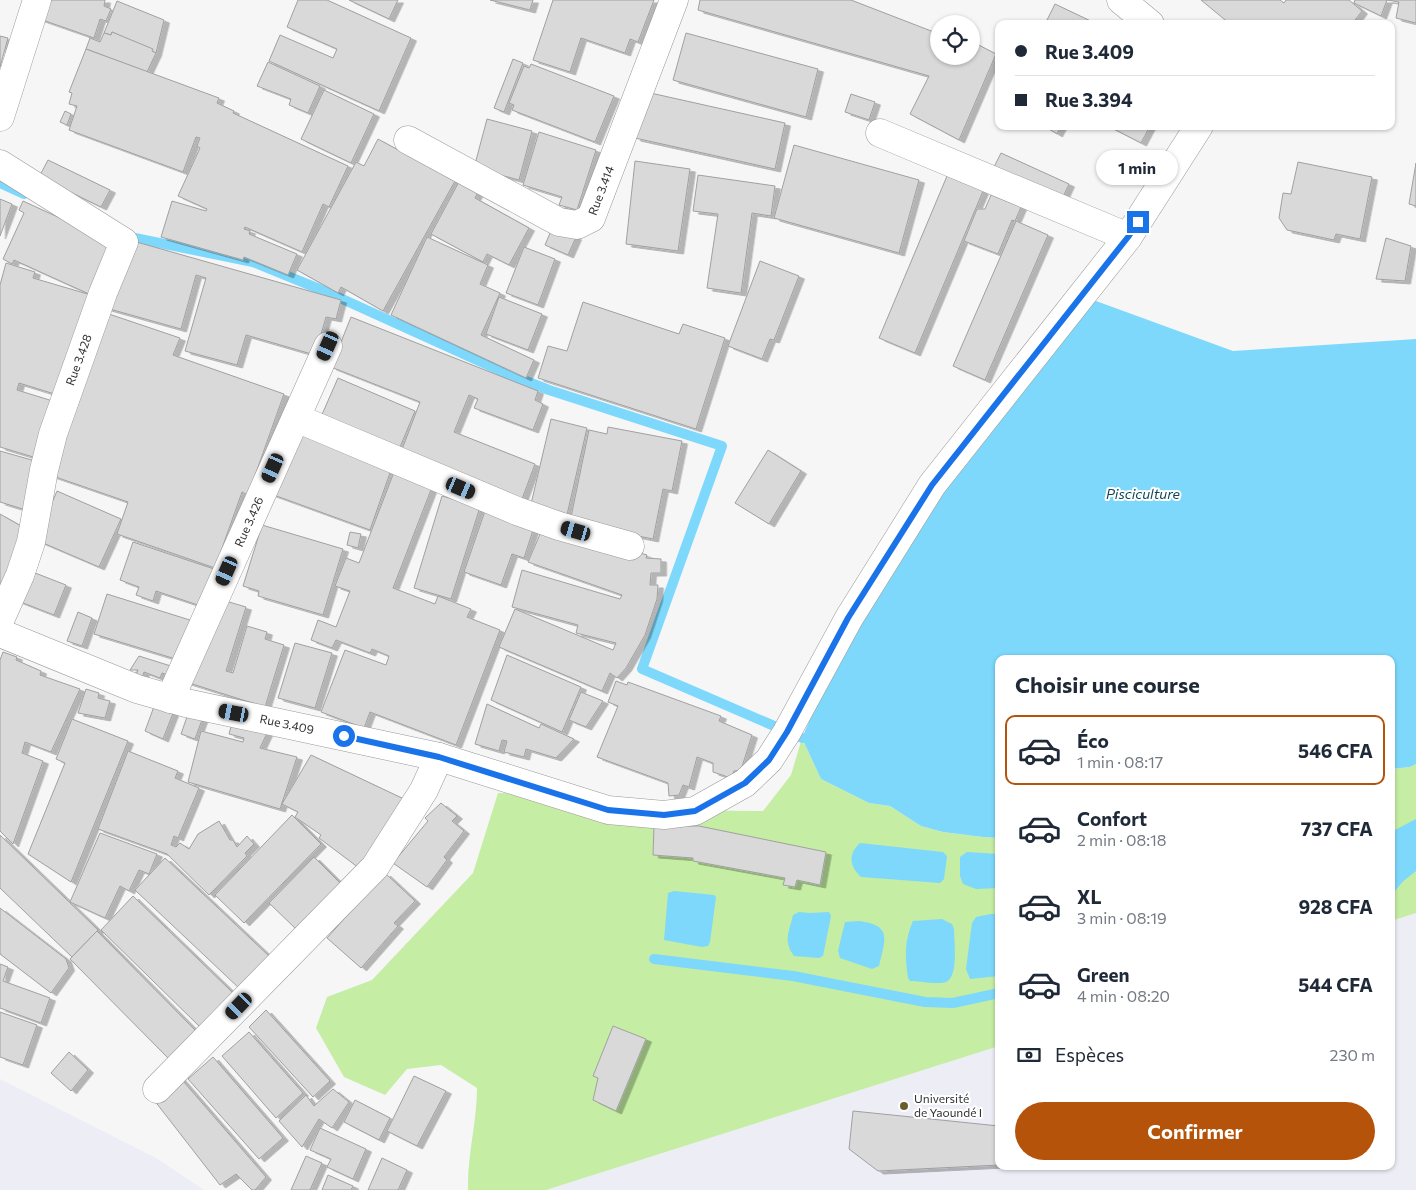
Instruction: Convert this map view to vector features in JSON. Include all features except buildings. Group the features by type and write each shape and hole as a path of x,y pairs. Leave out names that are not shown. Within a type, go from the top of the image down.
{"street":[{"path":"0,117 37,0"},
{"name":"Rue 3.414","path":"408,140 559,222 577,225 591,218 674,0"},
{"path":"1121,0 1145,20"},
{"name":"Rue 3.409","path":"0,633 129,686 170,699 439,757 608,810 664,815 695,811 745,783 769,760 787,732 848,618 932,485 1128,237 1196,130"},
{"path":"880,133 1128,237"},
{"name":"Rue 3.428","path":"0,164 124,242 53,434 44,470 31,542 20,576 0,620"},
{"name":"Rue 3.426","path":"170,699 328,346"},
{"path":"296,418 516,511 559,526 630,546"},
{"path":"157,1088 375,867 424,790 439,757"}],"shaded area":[{"name":"Université de Yaoundé I","path":"1416,913 1416,1190 546,1190 995,1047 995,1170 1395,1170 1395,920"},
{"path":"0,1079 156,1158 204,1190 0,1190"}],"green space":[{"path":"802,738 821,779 869,803 890,806 921,826 943,832 995,838 995,1047 546,1190 468,1190 477,1088 441,1065 407,1069 385,1095 344,1077 316,1028 327,997 372,980 473,873 498,793 554,794 649,810 763,811 791,775"},
{"path":"1416,764 1416,913 1395,920 1395,769 1410,767"}],"water":[{"name":"Pisciculture","path":"1085,297 1233,351 1416,339 1416,764 1410,767 1395,769 1395,655 995,655 995,838 943,832 921,826 890,806 869,803 821,779 802,738 842,645 899,550"},
{"path":"1416,819 1416,871 1402,882 1395,881 1395,830"},
{"path":"860,843 943,852 947,856 944,879 940,883 861,877 852,864 853,851"},
{"path":"967,852 995,854 995,888 976,889 963,884 960,876 960,857"},
{"path":"674,891 714,895 716,897 708,946 702,947 664,940 668,893"},
{"path":"799,912 829,912 831,916 823,956 819,958 794,956 791,950 788,941 789,932 793,915"},
{"path":"995,914 995,976 970,979 966,969 972,923 976,917"},
{"path":"942,919 952,924 954,929 954,966 950,979 946,982 938,983 910,981 907,970 906,949 913,921"},
{"path":"859,921 877,926 884,935 879,966 872,969 840,958 838,951 845,922"}],"waterway":[{"path":"0,183 24,194"},
{"path":"125,236 253,262 329,293 501,371 549,390 722,446 642,669 802,738"},
{"path":"1395,883 1416,857"},
{"path":"654,959 793,976 925,1002 953,1003 995,994"}],"place":[{"name":"Université de Yaoundé I","path":"904,1106"}],"route":[{"path":"344,736 439,757 608,810 664,815 695,811 745,783 769,760 787,732 848,618 932,485 1138,222"}]}
